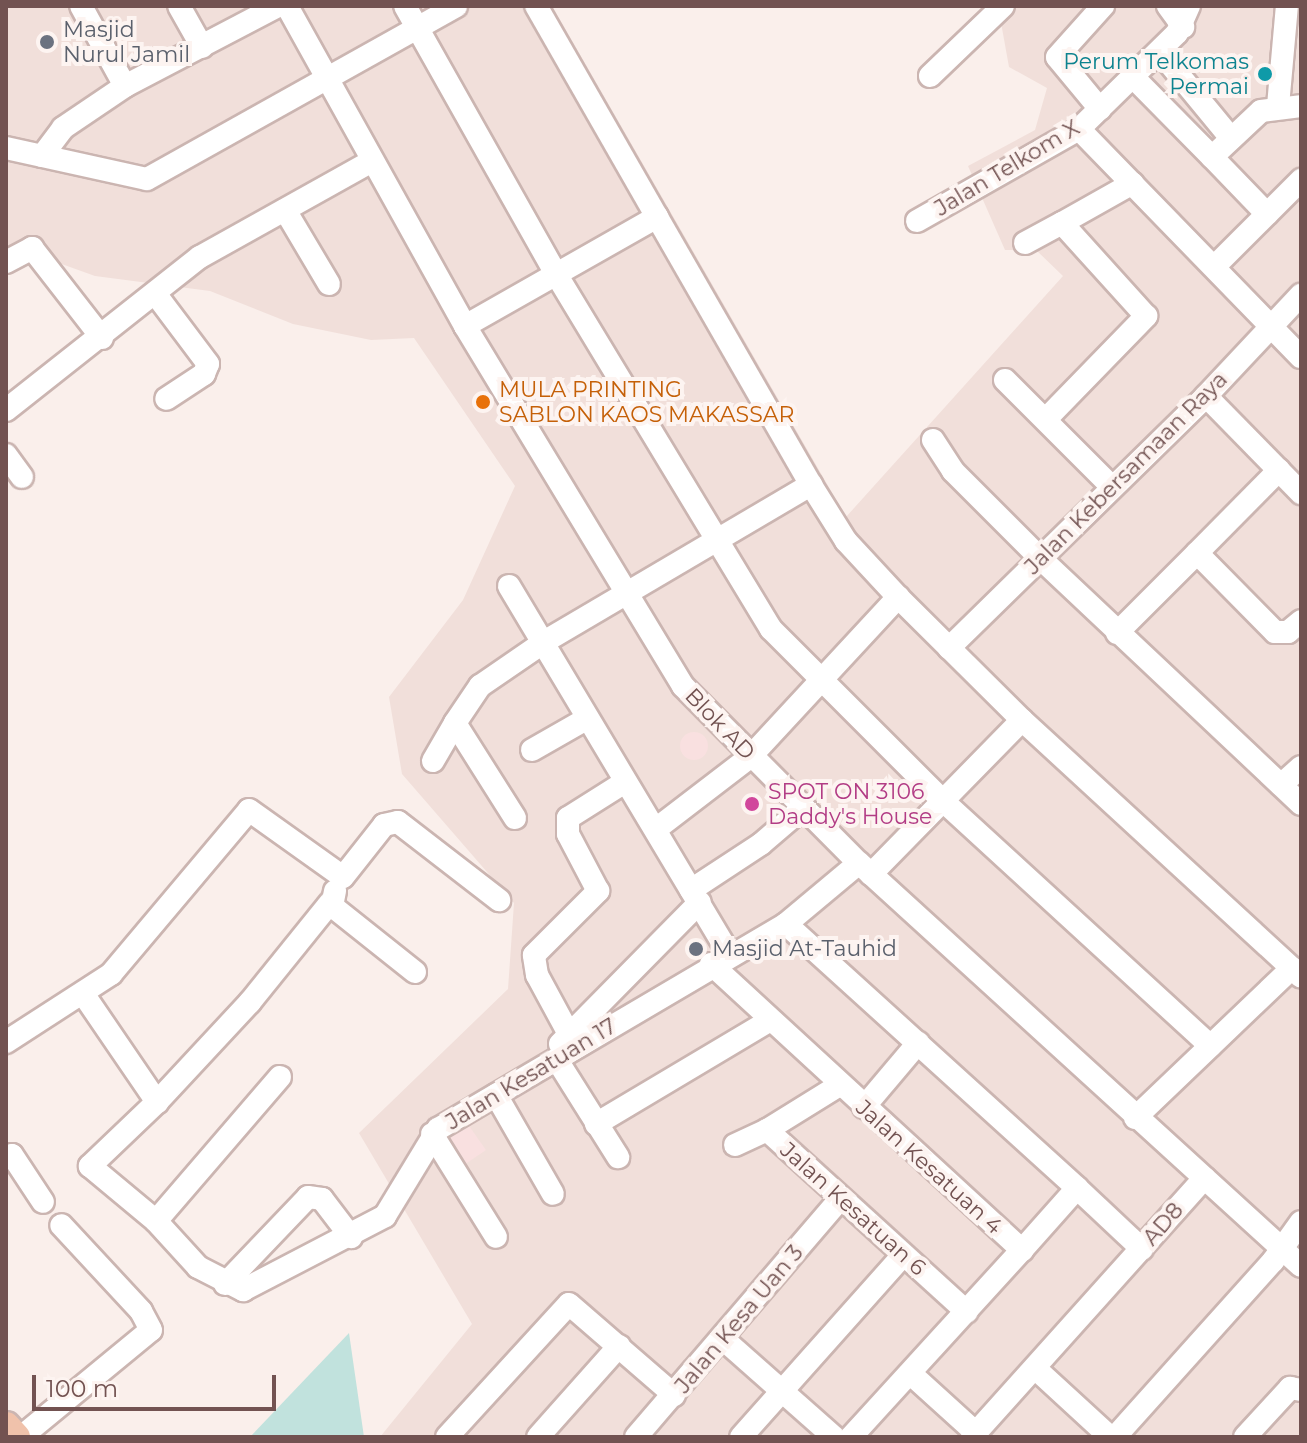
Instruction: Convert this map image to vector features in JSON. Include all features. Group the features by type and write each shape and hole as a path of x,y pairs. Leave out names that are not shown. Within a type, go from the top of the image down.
{"main road":[{"path":"6,1426 18,1437"}],"street":[{"path":"81,6 125,86"},
{"path":"179,6 202,47"},
{"path":"42,156 63,128 125,86 278,6"},
{"name":"Blok AD","path":"287,6 465,326 683,686 865,868 1204,1178"},
{"path":"405,6 556,274 714,542 771,629 942,800 1210,1046"},
{"path":"6,148 147,179 456,6"},
{"path":"536,6 846,541 1022,720 1296,973 1210,1046 1135,1118"},
{"path":"930,76 1003,6"},
{"path":"1100,109 1057,57 1103,6"},
{"path":"1168,6 1186,16"},
{"path":"1278,106 1287,6"},
{"name":"Jalan Telkom X","path":"917,221 1079,129 1160,52 1186,16"},
{"path":"1160,52 1231,138"},
{"path":"1134,78 1267,214"},
{"path":"1212,157 1261,111 1278,106 1301,106"},
{"path":"1079,129 1301,357"},
{"path":"6,410 157,296 200,257 372,161"},
{"path":"1215,266 1301,180"},
{"path":"1025,243 1133,183"},
{"path":"285,210 329,284"},
{"path":"465,326 657,217"},
{"path":"1046,419 1146,316 1062,223"},
{"path":"6,262 32,248 102,338"},
{"name":"Jalan Kebersamaan Raya","path":"949,648 1206,396 1301,295"},
{"path":"157,296 208,364 204,374 166,399"},
{"path":"1005,380 1112,487"},
{"path":"1206,396 1301,493"},
{"path":"933,440 953,471 1040,558 1301,804"},
{"path":"6,455 22,477"},
{"path":"1117,633 1279,470"},
{"path":"433,761 486,679 811,485"},
{"path":"1197,553 1275,632 1283,634 1301,621"},
{"name":"Jalan Kesatuan 4","path":"509,586 695,896 720,959 769,1021 1022,1250 1077,1188"},
{"path":"656,829 751,756 819,678 898,597"},
{"path":"532,750 588,718"},
{"name":"Jalan Kesatuan 17","path":"225,1284 248,1289 351,1237 389,1210 432,1134 720,959 786,924 865,868 942,800 1022,720"},
{"path":"455,723 515,818"},
{"path":"1281,785 1301,767"},
{"path":"569,1034 537,975 534,955 598,891 568,834 568,818 625,782"},
{"path":"618,1157 550,1063 569,1034 695,896 803,808"},
{"path":"6,1042 84,995 138,947 249,810 343,877"},
{"path":"351,1237 322,1199 308,1197 225,1284 198,1267 156,1221 89,1165 157,1102 250,1002 330,903 343,877 392,820 499,900"},
{"path":"330,903 415,972"},
{"path":"786,924 1142,1249"},
{"path":"84,995 157,1102"},
{"path":"596,1124 769,1021"},
{"path":"864,1107 918,1043"},
{"path":"156,1221 280,1077"},
{"name":"Jalan Kesatuan 6","path":"838,1086 767,1130 967,1312"},
{"path":"496,1095 553,1194"},
{"path":"735,1145 767,1130"},
{"path":"432,1134 496,1237"},
{"path":"6,1157 12,1155 43,1202"},
{"path":"1204,1178 1289,1255"},
{"name":"AD8","path":"974,1435 1204,1178"},
{"name":"Jalan Kesa Uan 3","path":"636,1437 840,1199"},
{"path":"1036,1369 1113,1437 1289,1255 1301,1222"},
{"path":"18,1437 151,1330 141,1311 61,1225"},
{"path":"851,1437 1022,1250"},
{"path":"741,1437 903,1255"},
{"path":"447,1437 568,1304 674,1395"},
{"path":"722,1338 834,1437"},
{"path":"538,1437 619,1346"},
{"path":"911,1374 974,1435"},
{"path":"1245,1437 1290,1388 1301,1390"}],"shaded area":[{"path":"6,6 552,6 846,517 1063,276 1036,250 1005,250 968,166 1035,130 1047,88 1009,67 998,6 1301,6 1301,1437 380,1437 472,1324 359,1133 508,989 514,903 402,774 389,697 463,600 515,486 414,338 371,340 293,324 210,291 95,276 6,244"},
{"path":"694,732 704,736 708,746 704,756 694,760 684,756 680,746 684,736"},
{"path":"467,1123 486,1150 458,1169 439,1142"}],"water":[{"path":"349,1333 364,1437 250,1437"}],"place":[{"name":"Masjid Nurul Jamil","path":"47,42"},
{"name":"Perum Telkomas Permai","path":"1265,74"},
{"name":"MULA PRINTING SABLON KAOS MAKASSAR","path":"483,402"},
{"name":"SPOT ON 3106 Daddy's House","path":"752,804"},
{"name":"Masjid At-Tauhid","path":"696,949"}]}
